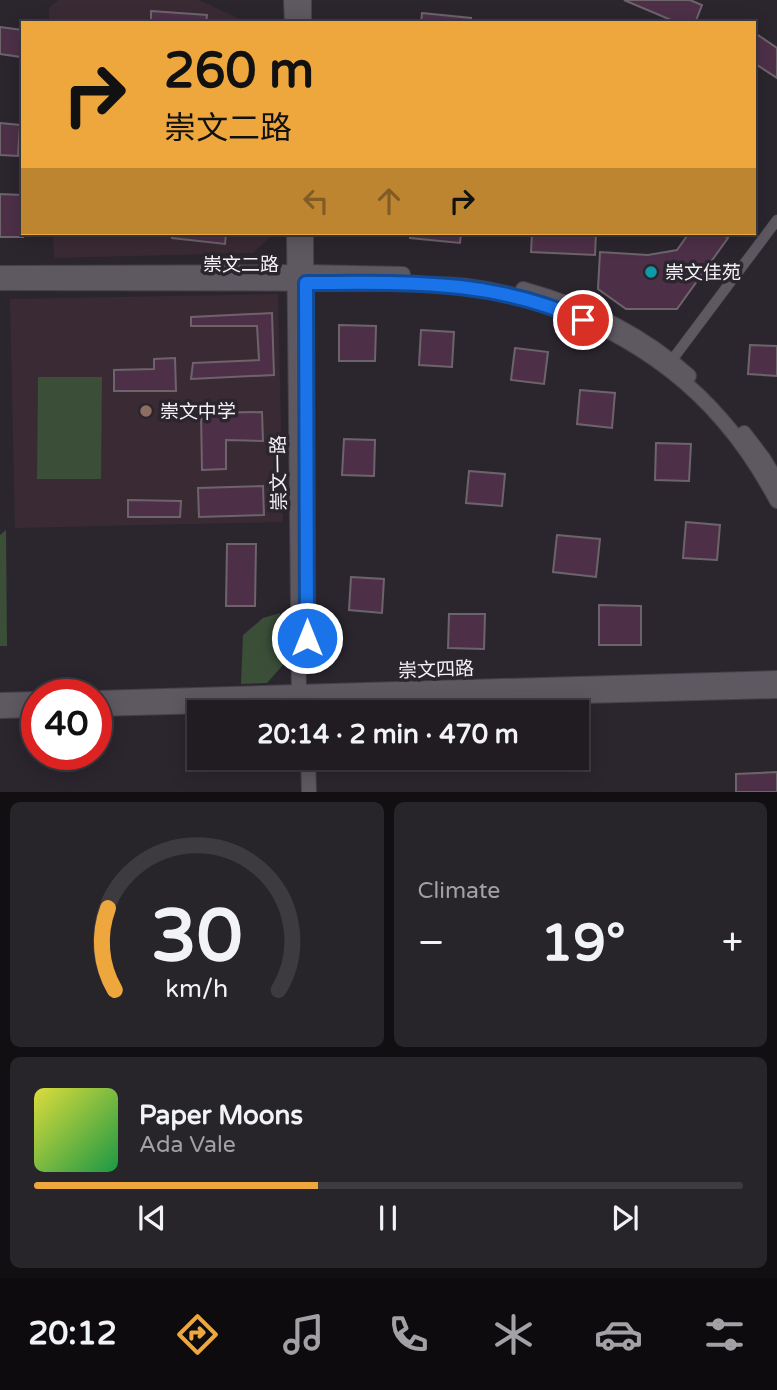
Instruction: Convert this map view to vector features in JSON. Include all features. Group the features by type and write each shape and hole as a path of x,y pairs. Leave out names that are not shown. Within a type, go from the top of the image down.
{"street":[{"path":"291,0 292,21"},
{"path":"304,0 304,21"},
{"path":"669,363 777,220"},
{"name":"崇文一路","path":"294,235 300,277 304,700"},
{"name":"崇文一路","path":"300,277 306,235"},
{"name":"崇文二路","path":"0,273 300,277 454,285 514,295 562,311 669,363 716,400 763,458 777,481"},
{"name":"崇文二路","path":"0,283 300,277"},
{"name":"崇文二路","path":"669,363 745,449 777,501"},
{"name":"崇文四路","path":"361,700 777,678"},
{"name":"崇文四路","path":"422,700 777,691"},
{"name":"崇文四路","path":"112,698 187,700"},
{"path":"0,700 21,699"},
{"name":"崇文四路","path":"112,709 187,706"},
{"path":"0,711 21,710"},
{"path":"300,770 300,792"},
{"path":"309,770 309,792"}],"shaded area":[{"path":"59,0 199,0 244,21 49,21 49,8"},
{"path":"53,235 273,235 253,253 54,258"},
{"name":"崇文中学","path":"278,294 283,522 15,528 10,299"}],"green space":[{"path":"38,377 102,377 101,479 37,479"},
{"path":"6,530 7,646 0,646 0,535"},
{"path":"280,613 282,666 267,683 241,684 243,635 263,618"}],"building":[{"path":"624,0 690,0 702,5 696,21 673,21"},
{"path":"151,11 207,15 206,21 151,21"},
{"path":"422,13 471,18 471,21 421,21"},
{"path":"0,27 21,30 21,57 0,54"},
{"path":"758,35 777,48 777,78 756,64"},
{"path":"0,123 20,125 18,156 0,155"},
{"path":"0,194 21,195 23,237 0,237"},
{"path":"172,235 226,235 225,244 172,238"},
{"path":"410,235 461,235 460,243 410,238"},
{"path":"532,235 596,235 595,255 531,252"},
{"name":"崇文佳苑","path":"688,235 724,235 728,238 677,309 626,309 598,289 600,252 648,255 677,250"},
{"name":"崇文中学","path":"272,313 274,375 191,379 193,363 259,360 257,326 191,326 191,317"},
{"path":"339,325 376,326 375,361 339,361"},
{"path":"421,330 454,332 452,367 419,365"},
{"path":"750,345 777,346 777,376 748,374"},
{"path":"515,348 548,352 544,384 511,380"},
{"name":"崇文中学","path":"175,358 176,391 114,391 114,370 154,369 154,359"},
{"path":"580,390 615,393 612,428 577,424"},
{"name":"崇文中学","path":"262,412 263,441 226,440 226,469 202,470 201,413"},
{"path":"344,439 375,440 374,476 342,475"},
{"path":"656,443 691,444 689,481 655,480"},
{"path":"469,471 505,474 502,506 466,503"},
{"path":"263,486 264,515 199,517 198,488"},
{"path":"128,500 181,501 180,517 128,517"},
{"path":"686,522 720,525 717,560 683,558"},
{"path":"557,535 600,539 596,577 553,572"},
{"path":"227,544 256,544 255,606 226,606"},
{"path":"351,577 384,579 382,613 349,610"},
{"path":"599,605 641,606 641,645 599,645"},
{"path":"449,614 485,614 484,649 448,648"},
{"path":"777,772 777,792 736,792 736,774"}],"place":[{"name":"崇文佳苑","path":"651,272"},
{"name":"崇文中学","path":"146,411"}],"route":[{"path":"307,638 306,283 466,286 514,295 583,320"}]}
